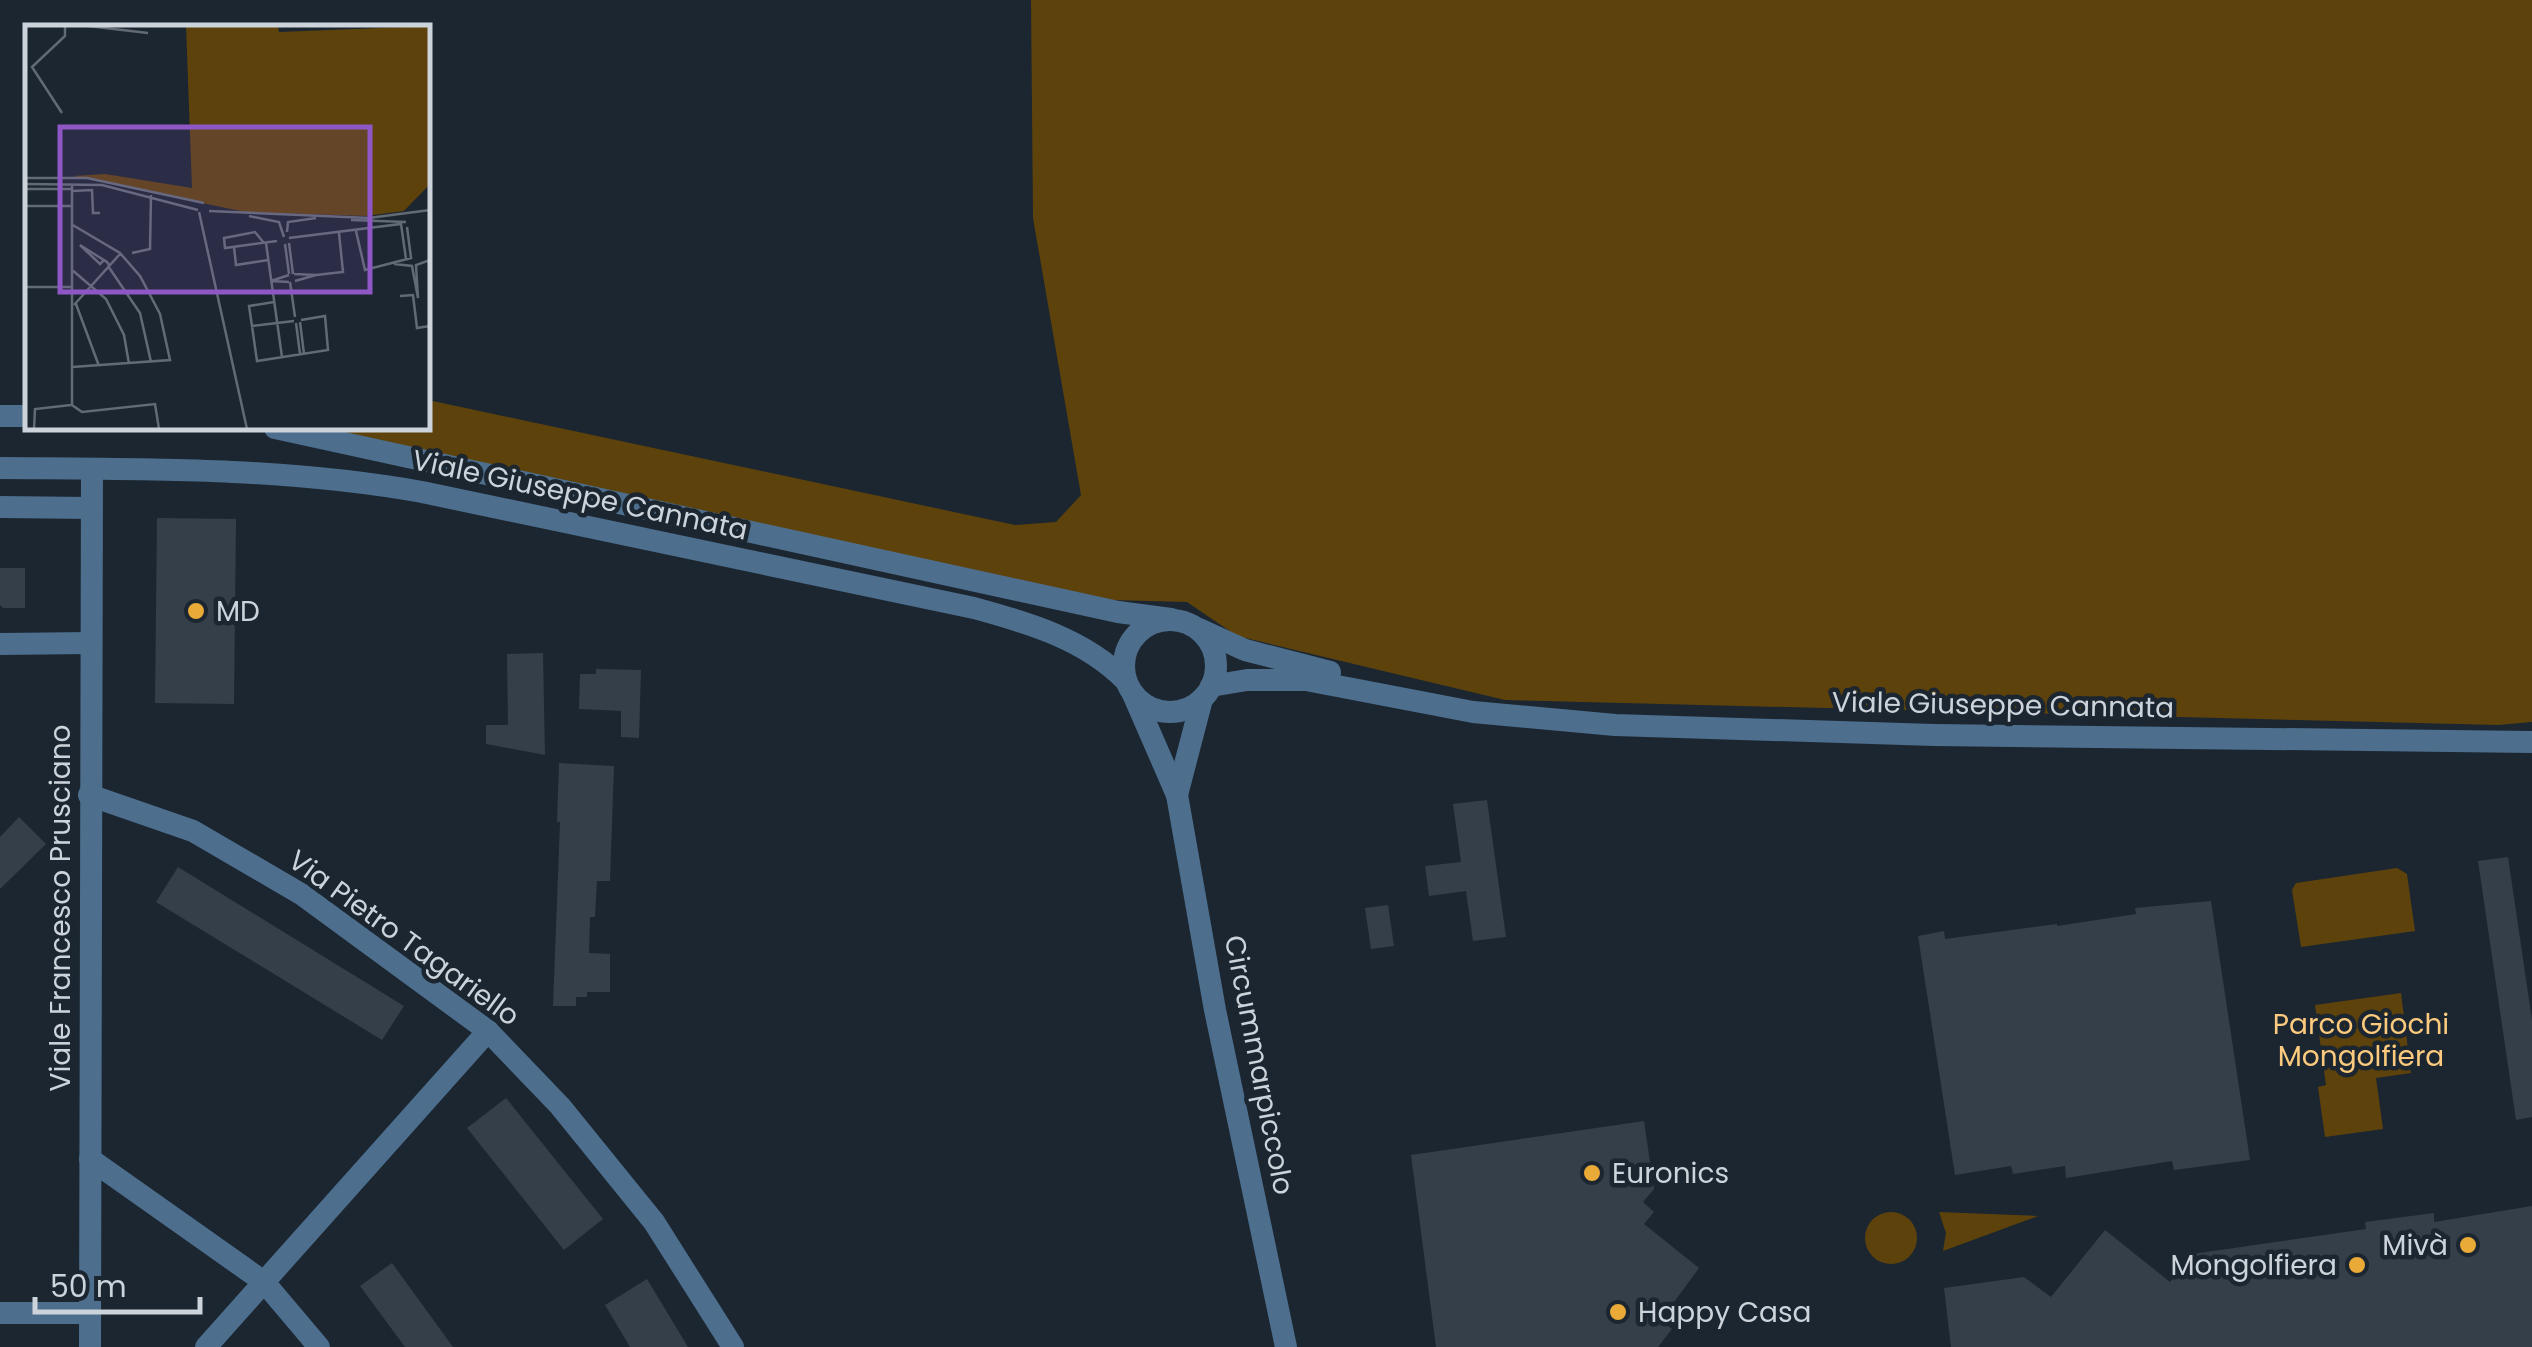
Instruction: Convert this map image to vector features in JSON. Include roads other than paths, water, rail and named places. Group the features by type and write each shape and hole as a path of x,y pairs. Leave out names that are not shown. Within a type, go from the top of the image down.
{"street":[{"name":"Viale Giuseppe Cannata","path":"284,430 1118,612 1172,619"},
{"name":"Viale Giuseppe Cannata","path":"0,468 242,470 340,478 512,510 974,608 1028,623 1108,662 1129,687"},
{"name":"Viale Francesco Prusciano","path":"90,1347 92,469"},
{"path":"0,508 91,508"},
{"path":"1172,619 1199,630 1215,656 1216,672 1207,693 1190,708 1159,711 1129,687 1126,650 1133,638 1157,621 1172,619"},
{"name":"Viale Giuseppe Cannata","path":"1199,630 1245,650 1472,712"},
{"path":"0,644 90,644"},
{"name":"Viale Giuseppe Cannata","path":"1207,693 1247,680 1306,680 1472,712 1614,726 1934,736 2532,742"},
{"name":"Circummarpiccolo","path":"1129,687 1177,794 1215,1010 1286,1347"},
{"name":"Circummarpiccolo","path":"1177,794 1207,693"},
{"name":"Via Pietro Tagariello","path":"89,794 193,830 302,894 488,1032 560,1106 654,1222 733,1347"},
{"path":"206,1347 488,1032"},
{"path":"90,1159 264,1282 319,1347"},
{"path":"0,1314 90,1314"}],"place":[{"name":"MD","path":"196,611"},
{"name":"Euronics","path":"1592,1173"},
{"name":"Mivà","path":"2468,1245"},
{"name":"Mongolfiera","path":"2357,1265"},
{"name":"Happy Casa","path":"1618,1312"}],"park label":[{"name":"Parco Giochi Mongolfiera","path":"2361,1040"}]}
